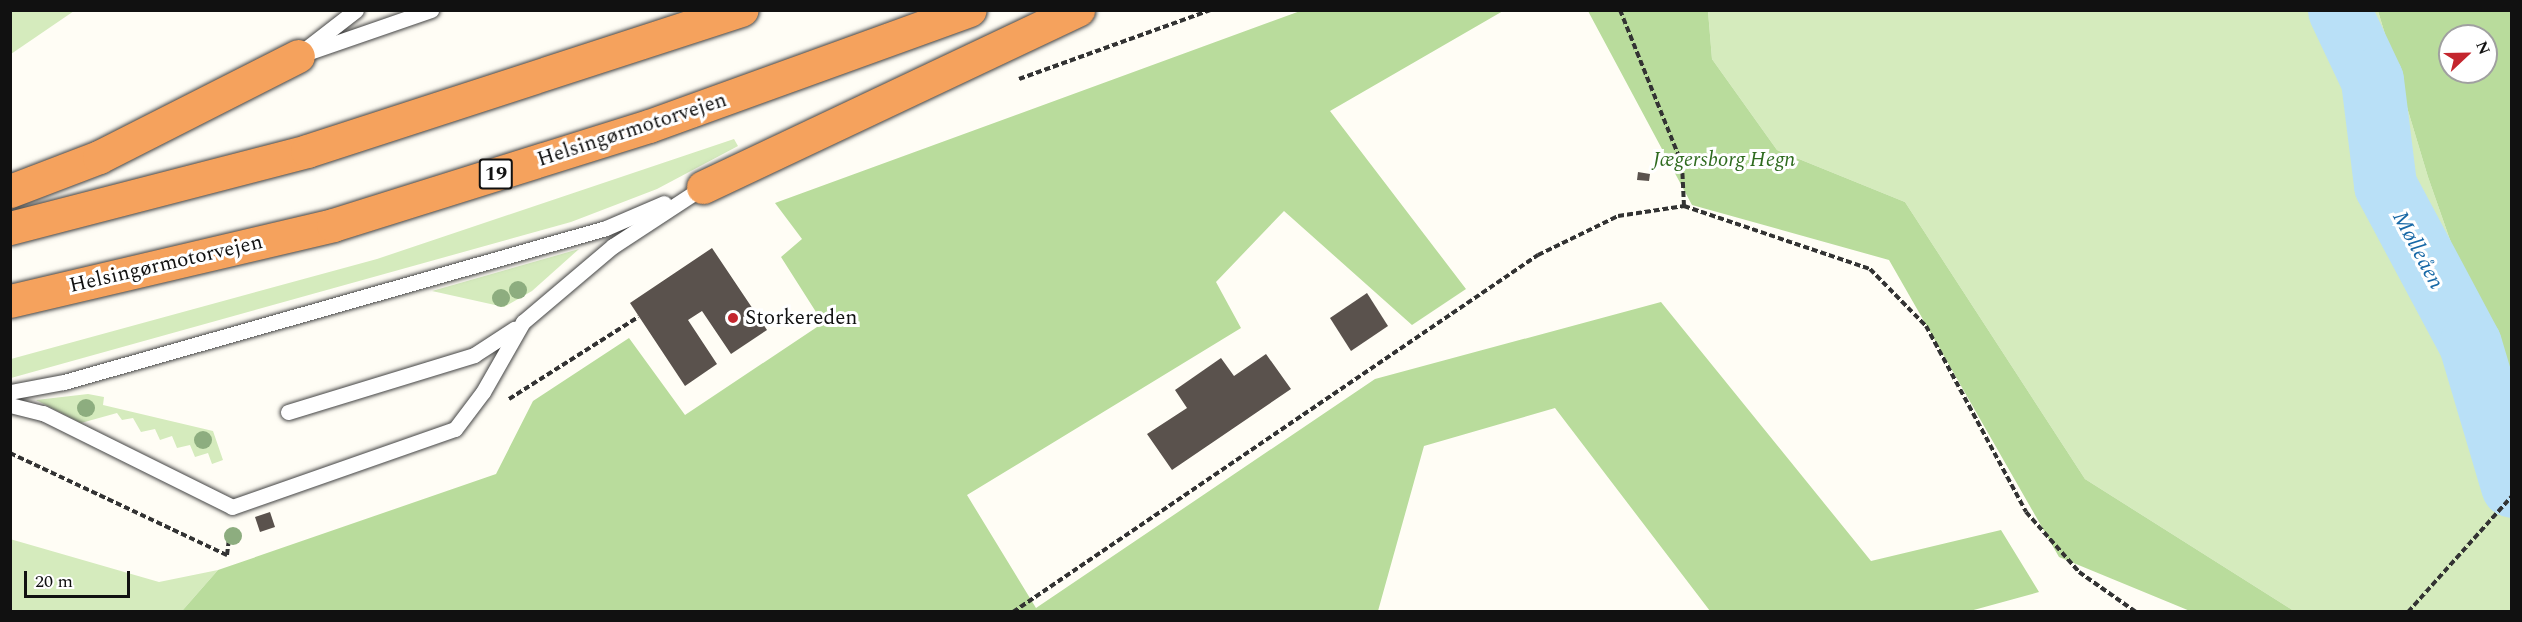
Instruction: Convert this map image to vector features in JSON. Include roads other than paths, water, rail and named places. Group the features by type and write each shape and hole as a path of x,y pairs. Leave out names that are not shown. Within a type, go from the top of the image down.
{"highway":[{"path":"10,228 307,151 742,10"},
{"name":"Helsingørmotorvejen","path":"10,301 333,225 650,126 970,10"},
{"path":"702,187 1078,10"},
{"path":"10,191 99,157 298,56"}],"lane":[{"path":"298,56 356,10"},
{"path":"298,56 431,10"},
{"path":"288,412 474,355 523,322 613,246 702,187"},
{"path":"10,392 64,382 606,228 702,187"},
{"path":"10,405 43,413 232,507 419,446 455,429 483,393 523,322"}],"waterway":[{"name":"Mølleåen","path":"2339,10 2372,80 2385,185 2470,344 2512,486"}],"place":[{"name":"Storkereden","path":"733,318"}],"park label":[{"name":"Jægersborg Hegn","path":"1724,160"}]}
